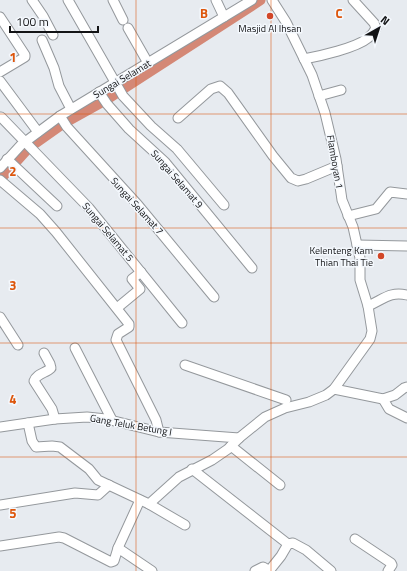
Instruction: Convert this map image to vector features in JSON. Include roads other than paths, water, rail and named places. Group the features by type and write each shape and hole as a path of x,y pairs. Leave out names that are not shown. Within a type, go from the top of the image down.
{"street":[{"path":"32,0 53,35"},
{"path":"68,0 119,88 145,120 181,154 224,205"},
{"path":"113,0 148,63"},
{"path":"216,0 224,17"},
{"name":"Sungai Selamat","path":"6,164 29,146 38,132 63,121 72,109 103,98 119,88 148,63 252,0"},
{"path":"304,59 354,45 367,39 373,34 376,28 374,23 353,0"},
{"name":"Flamboyan 1","path":"273,1 286,22 312,75 328,124 337,166 342,200 360,258 360,280 368,306 372,331 366,346 334,388"},
{"path":"0,17 25,55 0,72"},
{"path":"42,40 54,68 59,86 72,109"},
{"path":"0,81 38,132"},
{"path":"178,118 211,89 220,86 226,91 281,166 294,180 306,179 337,166"},
{"path":"319,96 341,90"},
{"name":"Sungai Selamat 9","path":"103,98 129,129 165,162 252,268"},
{"name":"Sungai Selamat 5","path":"1,117 89,208 182,324"},
{"name":"Sungai Selamat 7","path":"63,121 138,205 214,297"},
{"path":"6,164 57,206"},
{"path":"2,182 40,214 56,232 117,308 129,326 118,334 116,340 156,420 159,432"},
{"path":"348,216 376,209 390,192 407,194"},
{"path":"357,245 407,246"},
{"path":"117,308 140,289 132,279 141,272"},
{"path":"368,306 388,295 407,295"},
{"path":"0,316 18,346"},
{"path":"75,348 112,420"},
{"path":"44,353 51,368 37,377 34,381 52,409 54,419"},
{"path":"184,365 286,401 309,402 326,394 334,388 383,399 395,395 407,387"},
{"path":"383,399 389,409 407,418"},
{"path":"149,504 179,477 212,460 286,401"},
{"name":"Gang Teluk Betung I","path":"0,427 54,419 87,417 112,420 159,432 239,438"},
{"path":"28,423 32,441 36,447 60,447 89,469 98,480 149,504 185,525"},
{"path":"231,446 280,485"},
{"path":"192,470 288,544 293,543 299,546 331,571"},
{"path":"0,505 75,493 98,495 109,485"},
{"path":"0,546 59,537 64,538 111,562 114,561 118,548 140,500"},
{"path":"355,539 391,563 392,564 388,571"},
{"path":"254,571 263,567 270,571 288,544"},
{"path":"118,548 152,571"}],"waterway":[{"path":"0,179 28,148 62,124 107,99 260,0"}],"place":[{"name":"Masjid Al Ihsan","path":"270,16"},
{"name":"Kelenteng Kam Thian Thai Tie","path":"381,256"}]}
